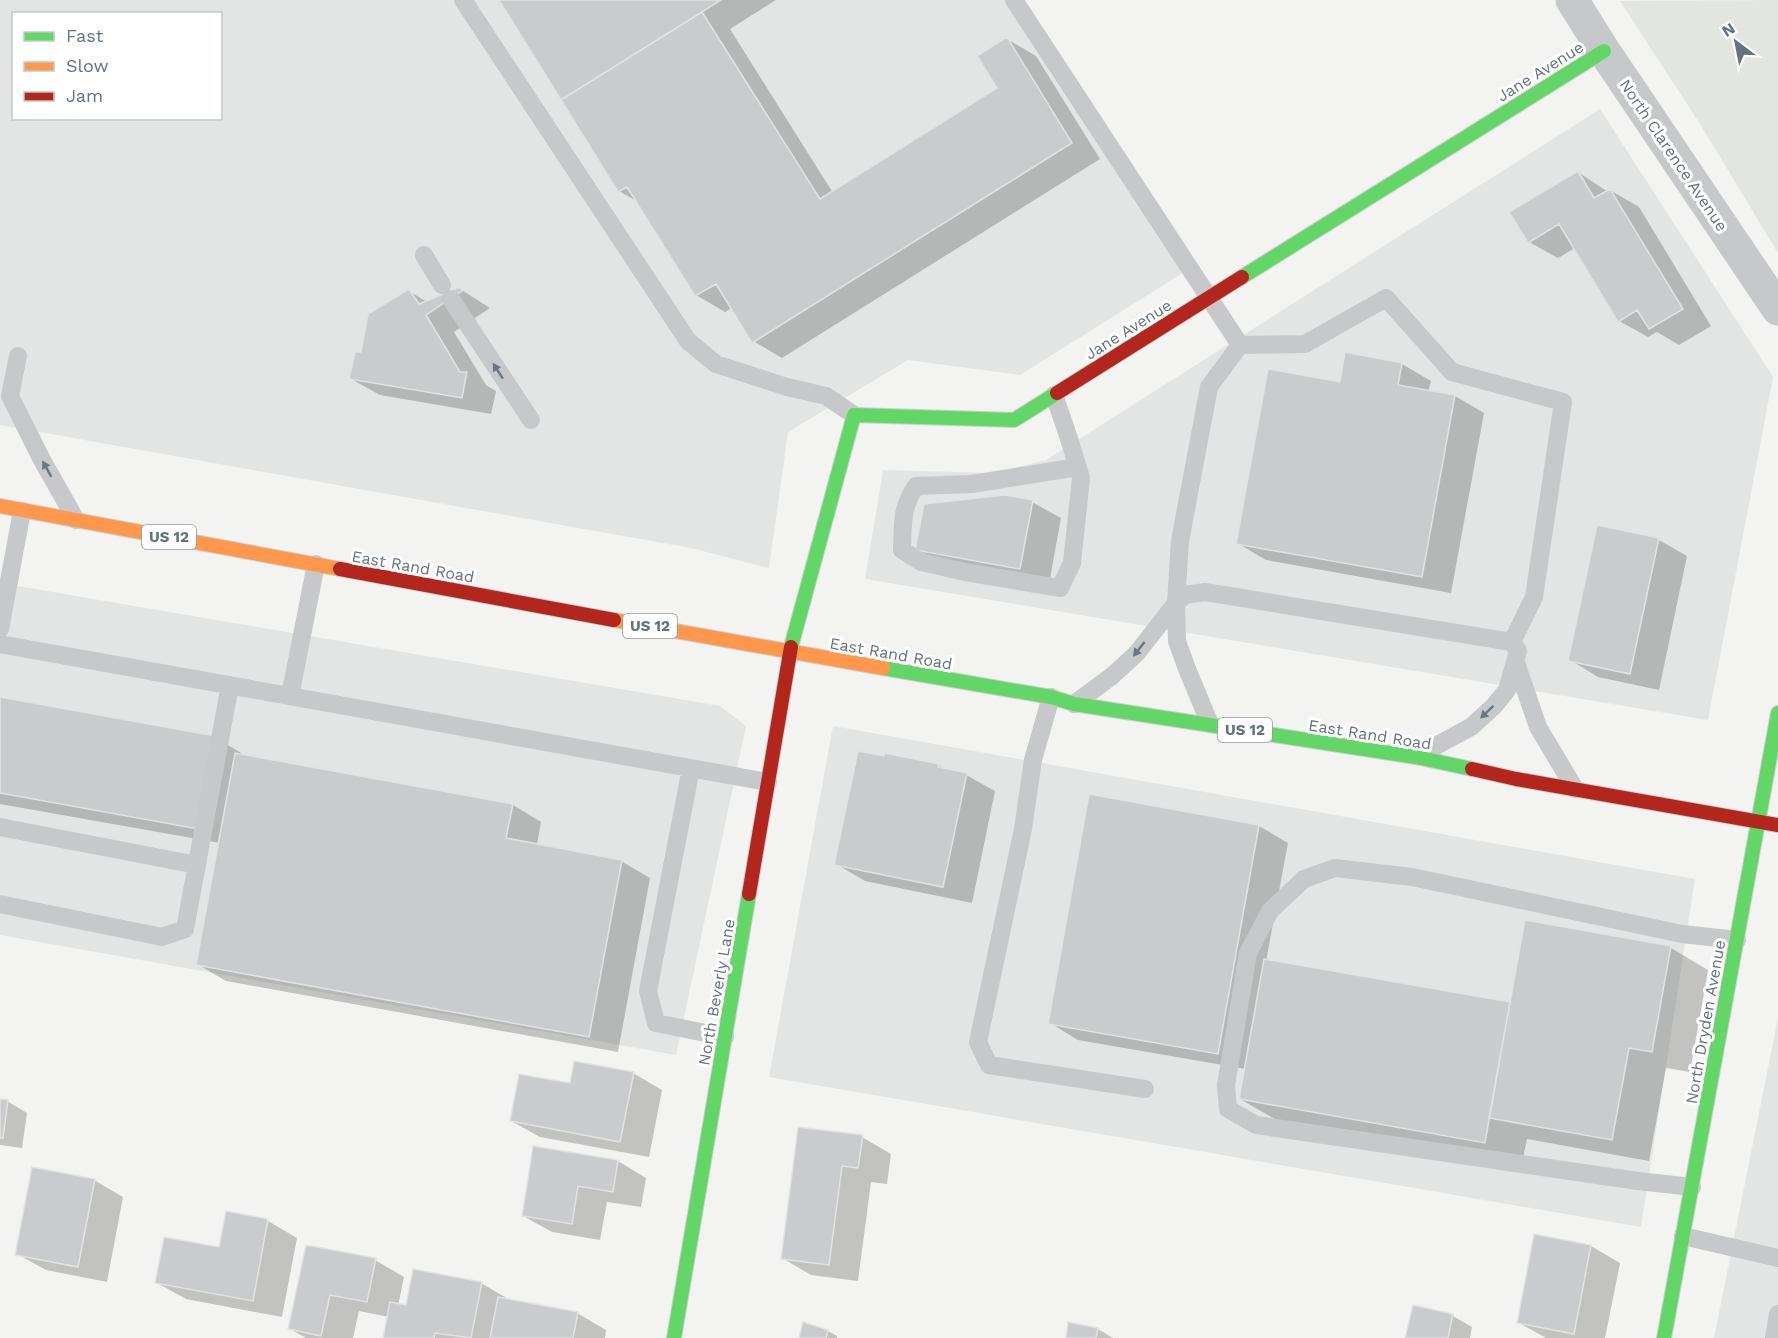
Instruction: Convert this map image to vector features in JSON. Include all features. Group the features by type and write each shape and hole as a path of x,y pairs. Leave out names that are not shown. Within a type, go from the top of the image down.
{"street":[{"name":"North Clarence Avenue","path":"1572,0 1778,309"},
{"name":"Jane Avenue","path":"854,415 1014,420 1604,51"},
{"path":"790,651 854,415"},
{"name":"East Rand Road","path":"0,507 1051,697 1074,704 1416,757 1516,779 1778,825"},
{"name":"North Beverly Lane","path":"674,1338 790,651"},
{"name":"North Dryden Avenue","path":"1664,1338 1778,713"}],"lane":[{"path":"463,0 688,341 716,364 787,387 826,396 854,415"},
{"path":"1014,0 1240,345"},
{"path":"424,255 531,420"},
{"path":"1240,345 1305,344 1386,298 1452,372 1563,402 1534,597 1512,642"},
{"path":"1210,724 1177,641 1176,603 1180,541 1209,387 1240,345"},
{"path":"18,356 5,400 34,444 76,520"},
{"path":"1054,395 1078,467 1081,478 1072,563 1060,588 943,567 921,561 902,550 906,500 916,486 972,484 1078,467"},
{"path":"0,629 22,511"},
{"path":"290,696 316,564"},
{"path":"1074,704 1112,676 1137,653 1176,603 1185,595 1205,592 1512,642 1518,651 1507,690 1472,727 1416,757"},
{"path":"0,644 768,782"},
{"path":"1516,663 1538,727 1575,789"},
{"path":"0,904 162,937 185,929 230,685"},
{"path":"1051,697 1034,755 1023,828 978,1042 989,1065 1146,1089"},
{"path":"691,768 648,991 656,1023 725,1036"},
{"path":"0,827 197,865"},
{"path":"1692,1187 1256,1125 1227,1109 1226,1085 1248,953 1270,911 1304,879 1335,868 1412,877 1682,934 1737,940"},
{"path":"1683,1236 1778,1258"},
{"path":"1774,1338 1778,1314"}],"shaded area":[{"path":"0,0 1024,0 1189,269 1020,375 908,360 788,432 769,568 691,548 0,425"},
{"path":"1778,0 1778,253 1702,127 1620,1"},
{"path":"1600,109 1773,377 1708,720 865,579 883,470 994,473 1046,460"},
{"path":"0,583 720,706 746,726 676,1055 0,935"},
{"path":"833,726 1695,879 1641,1227 769,1077"},
{"path":"1778,1018 1778,1338 1714,1338"}],"building":[{"path":"499,0 721,0 561,100"},
{"path":"702,12 820,199 997,88 977,56 1007,37 1072,143 752,343 716,284 695,296 627,187 618,192 561,100"},
{"path":"1578,171 1594,198 1610,189 1683,309 1649,329 1637,310 1618,322 1559,224 1528,243 1509,212"},
{"path":"460,287 462,291 426,315 460,372 467,372 462,398 349,379 355,352 361,352 368,314 409,289 419,304"},
{"path":"1345,352 1402,363 1398,385 1455,395 1422,577 1236,544 1268,369 1340,382"},
{"path":"1005,495 1033,500 1020,569 915,550 924,504"},
{"path":"1597,525 1659,538 1630,674 1568,661"},
{"path":"0,697 215,736 198,829 0,793"},
{"path":"858,751 884,756 885,753 939,764 938,767 967,773 943,887 834,865"},
{"path":"235,753 513,804 506,838 622,860 589,1037 196,965"},
{"path":"1089,794 1259,825 1218,1054 1048,1024"},
{"path":"1525,920 1671,946 1652,1052 1629,1048 1612,1140 1489,1118"},
{"path":"1264,959 1510,1002 1485,1143 1239,1099"},
{"path":"574,1061 634,1072 620,1142 510,1121 519,1074 570,1083"},
{"path":"0,1099 8,1100 3,1138 0,1138"},
{"path":"798,1127 863,1135 858,1168 842,1166 829,1265 781,1259"},
{"path":"533,1146 618,1160 613,1192 578,1186 572,1224 522,1216"},
{"path":"32,1167 95,1179 78,1267 15,1255"},
{"path":"226,1211 268,1219 253,1301 155,1283 164,1237 219,1247"},
{"path":"1534,1234 1591,1245 1574,1334 1517,1323"},
{"path":"306,1245 376,1258 367,1302 330,1295 321,1336 288,1329"},
{"path":"413,1269 482,1282 471,1338 435,1333 434,1338 383,1338 390,1302 406,1305"},
{"path":"498,1297 578,1312 573,1338 490,1338"},
{"path":"1413,1305 1453,1314 1448,1338 1405,1338"},
{"path":"803,1322 828,1330 826,1338 799,1338"},
{"path":"1068,1322 1098,1328 1096,1338 1066,1338"}],"traffic: fast":[{"path":"1242,277 1604,51"},
{"path":"791,647 854,415 1014,420 1057,393"},
{"path":"883,668 1051,697 1074,704 1416,757 1472,769"},
{"path":"1664,1338 1778,713"},
{"path":"674,1338 749,894"}],"traffic: slow":[{"path":"0,506 340,569"},
{"path":"614,620 883,668"}],"traffic: jam":[{"path":"1057,393 1242,277"},
{"path":"340,569 614,620"},
{"path":"749,894 791,647"},
{"path":"1472,769 1516,779 1778,825"}]}
